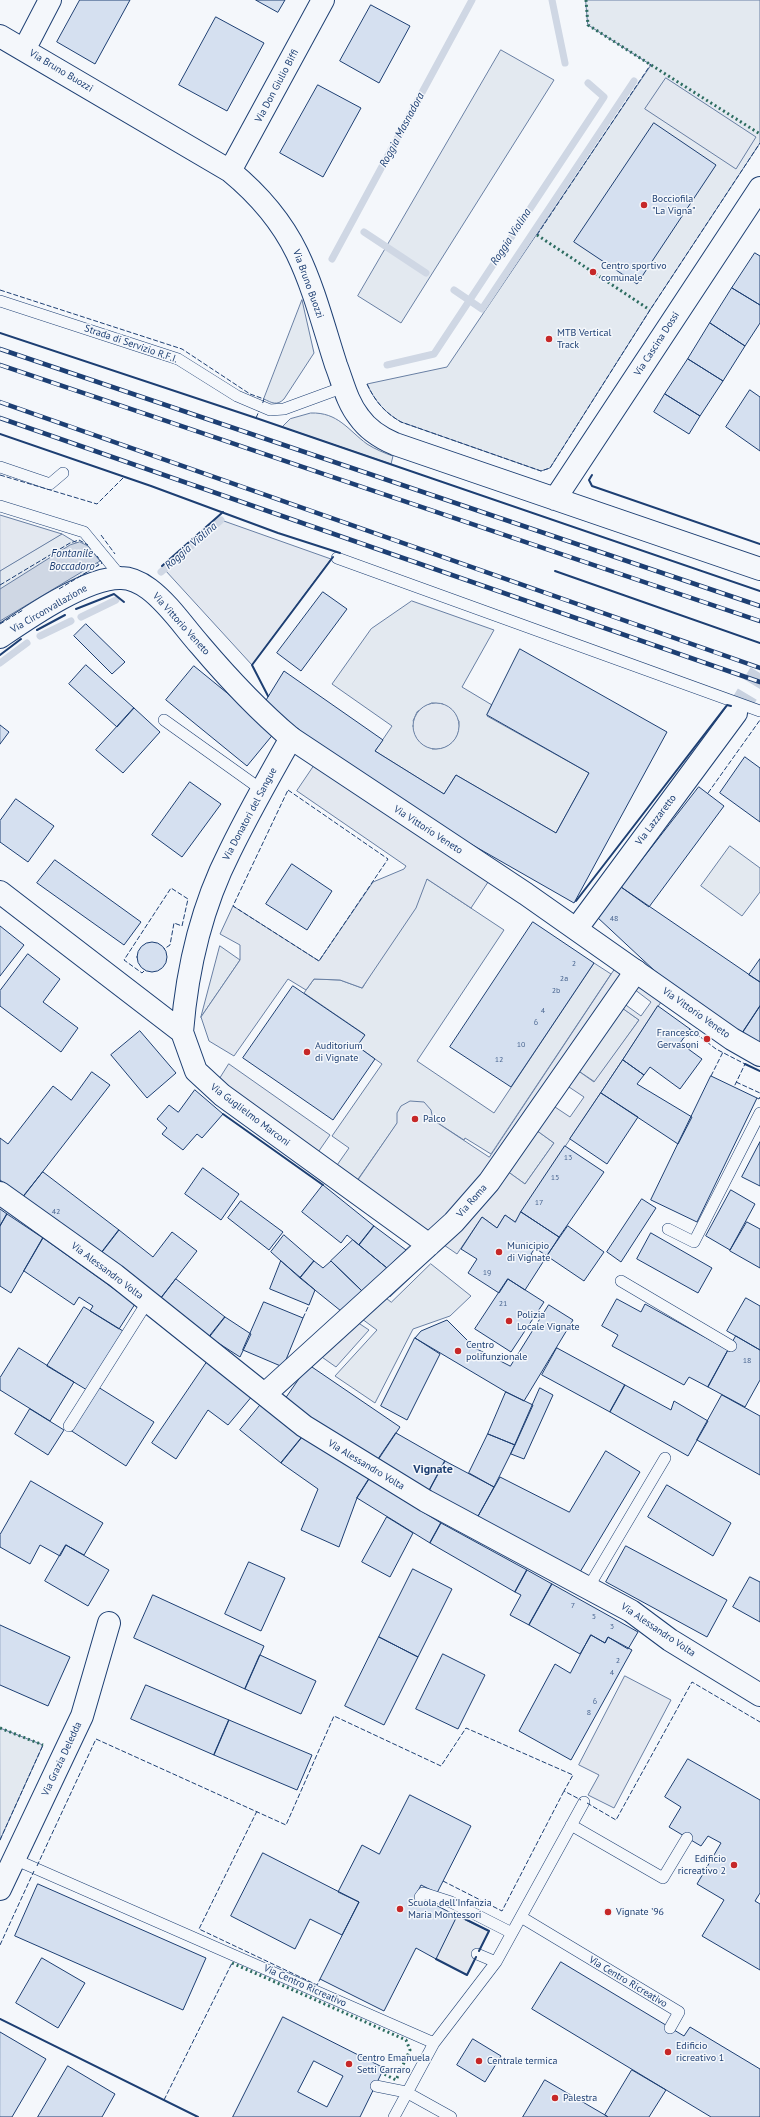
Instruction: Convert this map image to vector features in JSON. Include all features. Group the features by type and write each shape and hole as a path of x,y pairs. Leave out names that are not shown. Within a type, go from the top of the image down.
{"street":[{"path":"24,50 50,0"},
{"name":"Via Don Giulio Biffi","path":"230,172 323,0"},
{"name":"Via Bruno Buozzi","path":"0,36 230,172 262,201 283,228 293,246 307,278 351,405 359,417 382,437 555,499 760,569"},
{"name":"Via Cascina Dossi","path":"555,499 760,188"},
{"name":"Via Circonvallazione","path":"0,637 78,590 105,580 122,578"},
{"name":"Via Vittorio Veneto","path":"122,578 136,581 157,596 222,670 272,722 291,738 577,928 732,1039 760,1055"},
{"name":"Via Lazzaretto","path":"577,928 736,713"},
{"name":"Via Donatori del Sangue","path":"182,1032 184,1000 202,924 229,852 291,738"},
{"path":"0,892 182,1032"},
{"name":"Via Roma","path":"266,1394 454,1222 489,1182 636,971"},
{"name":"Via Guglielmo Marconi","path":"182,1032 192,1064 204,1080 222,1096 429,1245"},
{"name":"Via Alessandro Volta","path":"0,1193 115,1275 266,1394 304,1426 426,1501 631,1610 670,1640 760,1695"},
{"name":"Via Grazia Deledda","path":"0,1889 82,1716 109,1623"}],"lane":[{"name":"Strada di Servizio R.F.I.","path":"0,301 178,359 237,396 270,410 284,409 344,387"},
{"path":"0,467 50,484 64,473"},
{"path":"0,506 84,532 122,578"},
{"path":"337,558 760,711"},
{"path":"164,720 262,790"},
{"path":"668,1229 694,1242 760,1113"},
{"path":"621,1281 731,1346"},
{"path":"69,1426 148,1301"},
{"path":"588,1588 665,1458"},
{"path":"394,2117 406,2092 434,2043 496,1962 584,1802"},
{"path":"571,1825 663,1878 687,1838"},
{"name":"Via Centro Ricreativo","path":"14,1859 434,2043"},
{"path":"420,1897 423,1893 451,1902 512,1933"},
{"name":"Via Centro Ricreativo","path":"521,1916 679,2012 670,2028"},
{"path":"477,1954 496,1962"},
{"path":"376,2086 406,2092 451,2117"}],"shaded area":[{"name":"Centro sportivo comunale","path":"586,0 760,0 760,143 650,310 550,468 541,471 401,422 381,406 373,396 367,384 447,367 651,65 588,25"},
{"path":"501,50 554,80 401,323 358,296"},
{"path":"666,78 756,137 736,169 645,109"},
{"path":"302,300 314,353 284,399 279,403 272,403 264,399"},
{"path":"311,413 320,413 336,419 367,444 393,456 391,464 282,427 290,419"},
{"path":"0,515 62,534 0,571"},
{"path":"221,520 331,559 252,665 165,570"},
{"name":"Fontanile Boccadoro","path":"62,534 85,548 99,565 0,624 0,571"},
{"path":"412,601 494,630 462,687 492,705 487,716 589,773 556,833 456,775 444,794 375,751 392,726 332,684 371,629","holes":["432,703 443,704 459,721 459,727 452,742 444,747 432,749 413,721 417,712"]},
{"path":"431,703 441,703 449,707 455,713 459,721 459,731 455,739 449,745 441,749 431,749 423,745 417,739 413,731 413,721 417,713 423,707"},
{"path":"320,757 494,873 471,908 427,879 416,908 362,988 340,980 314,979 306,990 288,979 234,1056 209,1041 201,1017 240,960 240,945 220,934 233,906 319,961 373,882 404,869 406,866 297,791"},
{"path":"730,846 760,868 760,892 742,916 701,886"},
{"path":"427,879 504,930 417,1061 494,1113 594,963 611,974 491,1154 465,1138 464,1140 410,1105 356,1182 335,1168 349,1148 332,1136 382,1064 357,1046 364,1034 304,993 314,979 340,980 362,988"},
{"path":"220,946 240,960 201,1017"},
{"path":"621,960 667,993 515,1222 505,1215 497,1228 482,1217 457,1254 444,1245 390,1297 374,1280 418,1238 351,1190 397,1123 397,1113 401,1106 410,1101 424,1102 431,1110 433,1120 489,1157","holes":["634,989 651,1002 641,1016 623,1003","622,1008 639,1020 594,1082 577,1070","566,1085 584,1097 570,1117 552,1105","536,1130 554,1143 525,1184 507,1171"]},
{"path":"621,1007 639,1020 595,1082 577,1070"},
{"path":"229,1064 330,1135 312,1161 214,1088"},
{"path":"536,1130 554,1143 525,1184 507,1171"},
{"path":"431,1264 471,1296 450,1316 413,1329 375,1403 335,1376 377,1330 358,1316 382,1295 391,1302"},
{"path":"354,1320 369,1330 336,1367 319,1355"},
{"path":"625,1676 671,1700 614,1808 588,1795 599,1775 579,1765"},
{"path":"0,1728 43,1745 0,1840"},
{"path":"457,1916 489,1931 467,1975 436,1959"}],"water":[{"name":"Fontanile Boccadoro","path":"80,542 88,546 100,561 0,621 0,589 70,545"}],"building":[{"path":"80,0 130,0 95,64 57,42"},
{"path":"256,0 285,0 278,12"},
{"path":"371,5 410,26 379,83 340,61"},
{"path":"216,17 264,43 227,111 179,85"},
{"path":"318,85 361,108 323,177 280,153"},
{"name":"Bocciofila \"La Vigna\"","path":"654,123 716,165 637,284 574,242"},
{"path":"755,253 760,256 760,305 732,288"},
{"path":"732,288 760,305 760,323 745,346 710,323"},
{"path":"710,323 745,346 723,381 688,359"},
{"path":"688,359 723,381 700,416 665,394"},
{"path":"750,390 760,397 760,451 726,427"},
{"path":"665,394 700,416 689,434 654,412"},
{"path":"323,592 347,609 301,671 277,653"},
{"path":"86,624 125,662 112,674 74,636"},
{"path":"520,649 667,732 574,903 420,815 263,705 284,671 383,740 375,751 444,794 456,775 556,833 589,773 487,715"},
{"path":"86,665 134,708 117,727 69,684"},
{"path":"194,666 275,732 247,766 166,700"},
{"path":"134,708 160,732 123,773 96,750"},
{"path":"0,725 9,732 0,744"},
{"path":"745,757 760,768 760,822 720,793"},
{"path":"190,782 221,804 182,857 152,835"},
{"path":"699,787 724,806 649,907 621,887"},
{"path":"16,799 54,826 28,862 0,842 0,821"},
{"path":"55,860 141,922 124,945 37,883"},
{"path":"292,864 332,891 307,930 266,904"},
{"path":"621,887 760,982 760,1006 741,1035 656,972 597,917"},
{"path":"533,922 594,963 511,1087 450,1047"},
{"path":"0,926 24,945 0,976"},
{"path":"152,942 163,946 167,957 163,968 152,972 141,968 137,957 141,946"},
{"path":"28,954 60,979 43,1002 78,1028 61,1052 0,1006 0,991"},
{"path":"760,959 760,982 749,975"},
{"name":"Auditorium di Vignate","path":"293,986 365,1035 357,1046 375,1059 333,1120 243,1058"},
{"path":"658,1006 690,1029 680,1043 702,1059 680,1089 650,1067 644,1075 623,1060"},
{"path":"760,1006 760,1045 741,1035"},
{"path":"140,1031 176,1073 147,1098 111,1055"},
{"path":"623,1060 644,1075 637,1084 692,1117 678,1144 601,1093"},
{"path":"92,1072 110,1085 23,1197 0,1180 0,1138 8,1144 53,1086 71,1100"},
{"path":"711,1076 757,1098 697,1222 651,1200"},
{"path":"195,1090 223,1114 202,1138 197,1134 183,1150 162,1134 167,1128 157,1119 169,1105 178,1112"},
{"path":"601,1093 638,1117 607,1164 570,1139"},
{"path":"760,1142 760,1186 742,1177"},
{"path":"565,1146 604,1172 559,1237 521,1212"},
{"path":"203,1168 239,1194 221,1220 185,1194"},
{"path":"43,1172 119,1230 99,1256 23,1197"},
{"path":"323,1185 374,1226 359,1245 347,1235 341,1243 302,1212"},
{"path":"731,1190 755,1204 730,1250 706,1236"},
{"path":"642,1199 656,1208 621,1262 607,1252"},
{"path":"241,1201 283,1232 269,1250 228,1218"},
{"path":"0,1209 7,1214 0,1226"},
{"name":"Municipio di Vignate","path":"521,1212 559,1237 547,1256 535,1248 531,1254 543,1262 525,1290 508,1279 499,1293 468,1273 477,1259 461,1249 482,1217 497,1228 505,1215 515,1222"},
{"path":"7,1214 43,1238 11,1293 0,1286 0,1226"},
{"path":"747,1222 760,1229 760,1268 730,1251"},
{"path":"374,1226 406,1250 387,1268 359,1245"},
{"path":"568,1226 604,1252 584,1281 547,1256"},
{"path":"119,1230 153,1257 172,1232 197,1251 158,1302 99,1256"},
{"path":"651,1233 712,1268 698,1293 637,1259"},
{"path":"284,1235 314,1261 300,1278 271,1252"},
{"path":"43,1238 135,1304 119,1329 90,1311 93,1306 79,1297 74,1305 24,1271"},
{"path":"353,1240 387,1268 362,1291 331,1261"},
{"path":"281,1261 315,1290 309,1305 270,1289"},
{"path":"314,1261 323,1268 331,1261 362,1291 341,1311 300,1278"},
{"path":"176,1279 225,1317 207,1340 158,1302"},
{"path":"508,1279 544,1302 511,1352 475,1329"},
{"path":"746,1298 760,1306 760,1350 727,1331"},
{"path":"617,1299 641,1312 645,1304 728,1350 708,1387 689,1377 684,1385 612,1346 618,1335 602,1326"},
{"path":"264,1302 303,1318 283,1367 243,1350"},
{"name":"Centro polifunzionale","path":"549,1305 573,1320 524,1401 506,1392 415,1338 421,1331 447,1320 475,1348 510,1366"},
{"path":"84,1307 123,1331 87,1390 47,1366"},
{"path":"225,1317 251,1334 240,1357 209,1337"},
{"path":"736,1336 760,1350 760,1380 745,1407 708,1387"},
{"path":"415,1338 440,1354 407,1420 381,1406"},
{"path":"19,1348 74,1382 50,1421 0,1390 0,1378"},
{"path":"557,1348 625,1385 610,1412 542,1375"},
{"path":"209,1359 253,1395 228,1425 208,1410 176,1459 152,1443"},
{"path":"309,1365 400,1427 376,1463 284,1401"},
{"path":"625,1385 671,1410 674,1401 708,1421 688,1456 610,1412"},
{"path":"98,1387 154,1422 126,1466 70,1430"},
{"path":"540,1388 553,1395 524,1459 511,1454"},
{"path":"506,1392 533,1405 515,1445 488,1434"},
{"path":"722,1395 760,1416 760,1475 697,1440"},
{"path":"262,1403 303,1436 281,1463 240,1430"},
{"path":"30,1409 64,1430 48,1455 15,1434"},
{"path":"396,1433 445,1461 429,1491 377,1461"},
{"path":"488,1434 515,1445 494,1487 469,1473"},
{"path":"303,1436 369,1479 357,1498 339,1547 301,1530 318,1489 281,1463"},
{"path":"606,1451 640,1472 580,1572 477,1518 500,1477 569,1512"},
{"path":"445,1461 494,1487 477,1518 429,1491"},
{"path":"369,1479 441,1523 430,1543 357,1498"},
{"path":"31,1481 103,1523 84,1555 66,1545 60,1556 40,1545 30,1564 0,1547 0,1535"},
{"path":"667,1485 731,1523 713,1556 648,1517"},
{"path":"387,1517 413,1533 390,1577 362,1562"},
{"path":"441,1523 527,1570 515,1592 430,1543"},
{"path":"66,1545 109,1570 88,1606 45,1581"},
{"path":"626,1546 727,1600 707,1637 606,1582"},
{"path":"249,1562 285,1578 261,1631 225,1614"},
{"path":"413,1569 452,1589 418,1657 379,1637"},
{"path":"527,1570 552,1584 529,1625 510,1615 521,1595 515,1592"},
{"path":"750,1577 760,1582 760,1622 733,1607"},
{"path":"552,1584 638,1632 628,1649 608,1637 605,1643 591,1635 580,1654 529,1625"},
{"path":"153,1595 264,1646 245,1689 134,1638"},
{"path":"0,1625 70,1657 48,1706 0,1685"},
{"path":"591,1635 605,1643 608,1637 632,1650 571,1760 519,1731 555,1664 570,1673"},
{"path":"379,1637 418,1657 384,1725 345,1706"},
{"path":"443,1654 485,1675 458,1729 416,1709"},
{"path":"260,1655 316,1681 301,1714 245,1689"},
{"path":"146,1685 229,1720 214,1755 131,1719"},
{"path":"229,1720 312,1755 297,1790 214,1755"},
{"name":"Edificio ricreativo 2","path":"688,1759 760,1800 760,1893 755,1901 760,1904 760,1970 702,1936 724,1900 697,1884 721,1843 708,1836 701,1846 669,1827 681,1807 665,1797"},
{"name":"Scuola dell'Infanzia Maria Montessori","path":"410,1795 471,1826 437,1893 421,1885 416,1895 457,1916 436,1959 416,1948 384,2011 320,1979 359,1902 338,1892 362,1845 379,1854"},
{"path":"263,1853 359,1902 342,1935 310,1919 295,1949 231,1916"},
{"path":"38,1884 206,1958 183,2010 15,1936"},
{"path":"42,1958 85,1983 58,2028 16,2003"},
{"name":"Edificio ricreativo 1","path":"561,1962 684,2036 690,2027 760,2069 760,2117 711,2117 532,2009"},
{"name":"Centro Emanuela Setti Carraro","path":"283,2017 384,2068 360,2117 233,2117","holes":["314,2061 343,2076 327,2107 298,2092"]},
{"path":"0,2032 46,2059 12,2117 0,2117"},
{"name":"Centrale termica","path":"473,2039 501,2056 485,2082 457,2065"},
{"path":"68,2066 115,2094 102,2117 38,2117"},
{"path":"632,2070 666,2090 649,2117 608,2117 605,2115"},
{"name":"Palestra","path":"545,2080 605,2115 608,2117 523,2117"}],"waterway":[{"name":"Roggia Masnadora","path":"332,259 472,0"},
{"name":"Roggia Violina","path":"552,0 565,63"},
{"path":"454,290 482,309 634,81"},
{"name":"Roggia Violina","path":"387,365 434,354 604,97 588,83"},
{"path":"364,232 426,273"},
{"name":"Roggia Violina","path":"161,572 221,520"},
{"name":"Roggia Violina","path":"81,617 116,600"},
{"name":"Roggia Violina","path":"40,636 71,621"},
{"name":"Roggia Violina","path":"0,663 27,643"}],"tunnel":[{"path":"736,713 760,673"}],"railway":[{"path":"0,349 760,606"},
{"path":"0,365 760,621"},
{"path":"0,402 760,668"},
{"path":"0,418 760,682"}],"hedge":[{"path":"586,0 588,25 760,134"},
{"path":"537,235 650,310"},
{"path":"0,1728 43,1745"},
{"path":"232,1963 406,2040 410,2050 396,2080 382,2073"}],"fence":[{"path":"537,235 651,64"},
{"path":"367,384 373,396 381,406 401,422 541,471 550,468 650,310 760,143"},
{"path":"0,290 182,349 250,394 264,399 262,405"},
{"path":"256,418 259,411"},
{"path":"0,475 97,504 125,476"},
{"path":"101,535 115,554"},
{"path":"0,585 70,543 79,540 88,545"},
{"path":"59,589 102,563 97,556"},
{"path":"0,624 23,610"},
{"path":"708,793 760,720"},
{"path":"288,790 388,859 319,961 233,906 288,790"},
{"path":"144,971 142,973 124,960 171,888 188,899 182,926 174,923 170,945 164,949"},
{"path":"690,1029 716,1049 745,1064 734,1087"},
{"path":"711,1076 723,1052"},
{"path":"736,1082 760,1093"},
{"path":"757,1098 759,1099 760,1097"},
{"path":"303,1318 309,1305"},
{"path":"587,1803 616,1820 692,1682 760,1722"},
{"path":"37,1866 96,1739 286,1825 334,1716 441,1766 466,1728 573,1775 564,1791 581,1800"},
{"path":"0,1840 43,1745"},
{"path":"443,1881 502,1911 564,1791"},
{"path":"257,1811 199,1929 317,1985 320,1979"},
{"path":"0,1945 34,1871"},
{"path":"164,2100 232,1963"}],"wall":[{"path":"0,333 256,418 760,591"},
{"path":"0,434 151,486 278,533 340,553"},
{"path":"592,475 589,480 592,486 760,544"},
{"path":"162,566 223,512"},
{"path":"268,696 252,665 333,557"},
{"path":"555,571 760,643"},
{"path":"76,609 114,594 124,602"},
{"path":"37,630 65,615"},
{"path":"0,655 21,639"},
{"path":"576,901 727,705 731,706"},
{"path":"745,1064 760,1071"},
{"path":"223,1114 323,1185"},
{"path":"465,1919 489,1931 479,1951"},
{"path":"436,1959 467,1975 476,1957"},
{"path":"0,2019 198,2117"}],"place":[{"name":"Bocciofila \"La Vigna\"","path":"644,205"},
{"name":"Centro sportivo comunale","path":"593,272"},
{"name":"MTB Vertical Track","path":"549,339"},
{"name":"Francesco Gervasoni","path":"707,1039"},
{"name":"Auditorium di Vignate","path":"307,1052"},
{"name":"Palco","path":"415,1119"},
{"name":"Municipio di Vignate","path":"499,1252"},
{"name":"Polizia Locale Vignate","path":"509,1321"},
{"name":"Centro polifunzionale","path":"458,1351"},
{"name":"Edificio ricreativo 2","path":"734,1865"},
{"name":"Scuola dell'Infanzia Maria Montessori","path":"400,1909"},
{"name":"Vignate ’96","path":"608,1912"},
{"name":"Edificio ricreativo 1","path":"668,2052"},
{"name":"Centrale termica","path":"479,2061"},
{"name":"Centro Emanuela Setti Carraro","path":"349,2064"},
{"name":"Palestra","path":"555,2098"}],"district":[{"name":"Vignate","path":"433,1470"}]}
